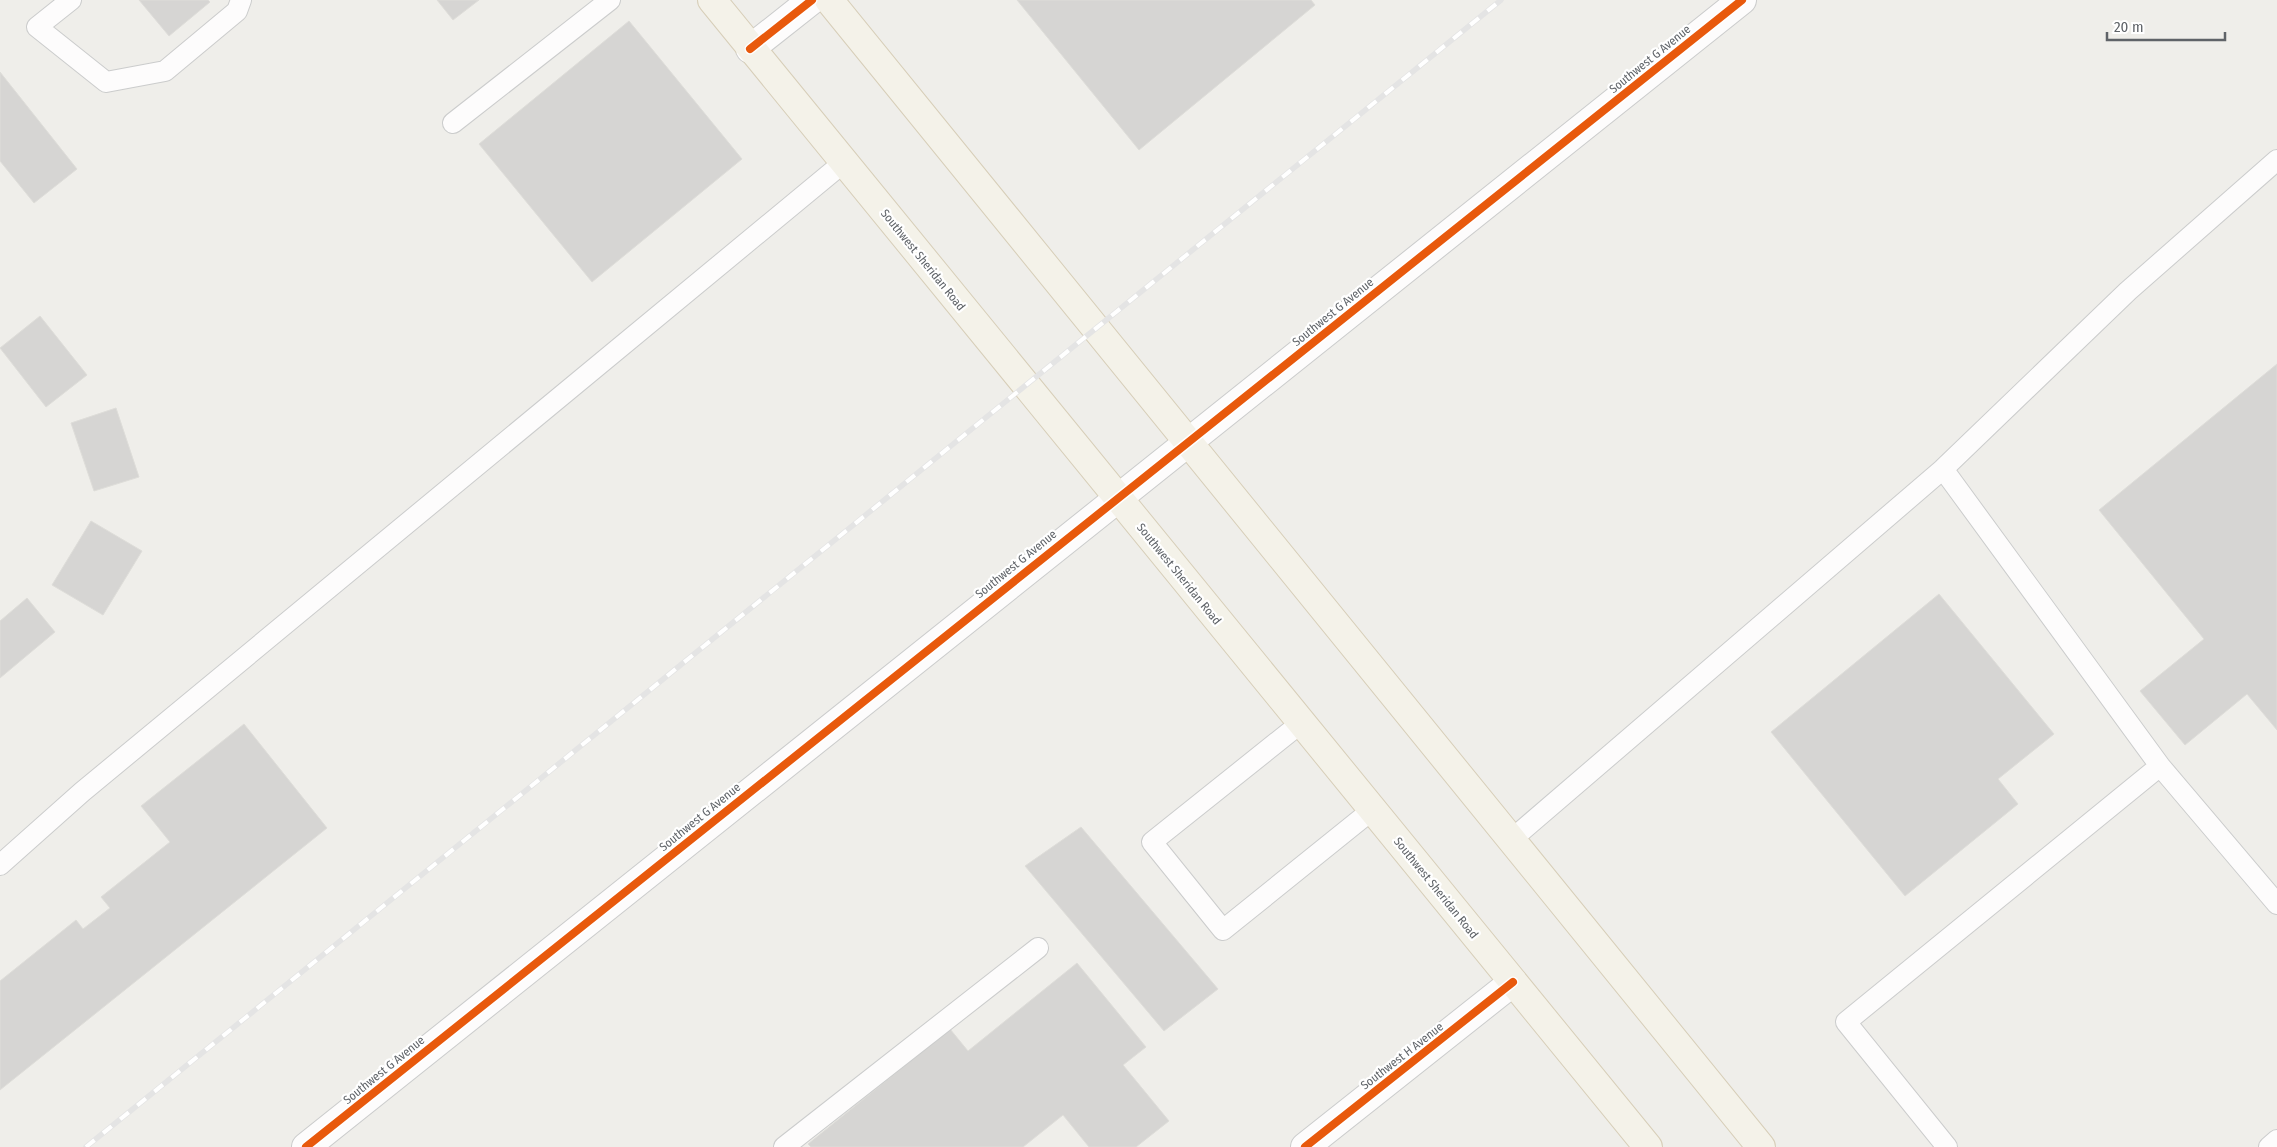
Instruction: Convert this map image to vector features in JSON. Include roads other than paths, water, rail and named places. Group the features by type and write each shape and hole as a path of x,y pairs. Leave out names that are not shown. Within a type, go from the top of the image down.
{"main road":[{"name":"Southwest Sheridan Road","path":"712,0 843,163 1648,1147"},
{"path":"829,0 1761,1147"}],"street":[{"path":"750,49 812,0"},
{"name":"Southwest G Avenue","path":"306,1147 1742,0"},
{"name":"Southwest H Avenue","path":"1305,1147 1513,982"}],"lane":[{"path":"71,0 37,27 106,82 165,72 237,11 241,0"},
{"path":"453,123 610,0"},
{"path":"1511,840 1943,469 2128,290 2277,160"},
{"path":"0,864 82,792 843,163"},
{"path":"1943,469 2160,766 2277,904"},
{"path":"1300,722 1152,842 1223,930 1372,810"},
{"path":"1947,1147 1846,1022 2160,766"},
{"path":"784,1147 1038,948"},
{"path":"2269,1147 2277,1140"}],"railway":[{"path":"86,1147 1501,0"}]}
